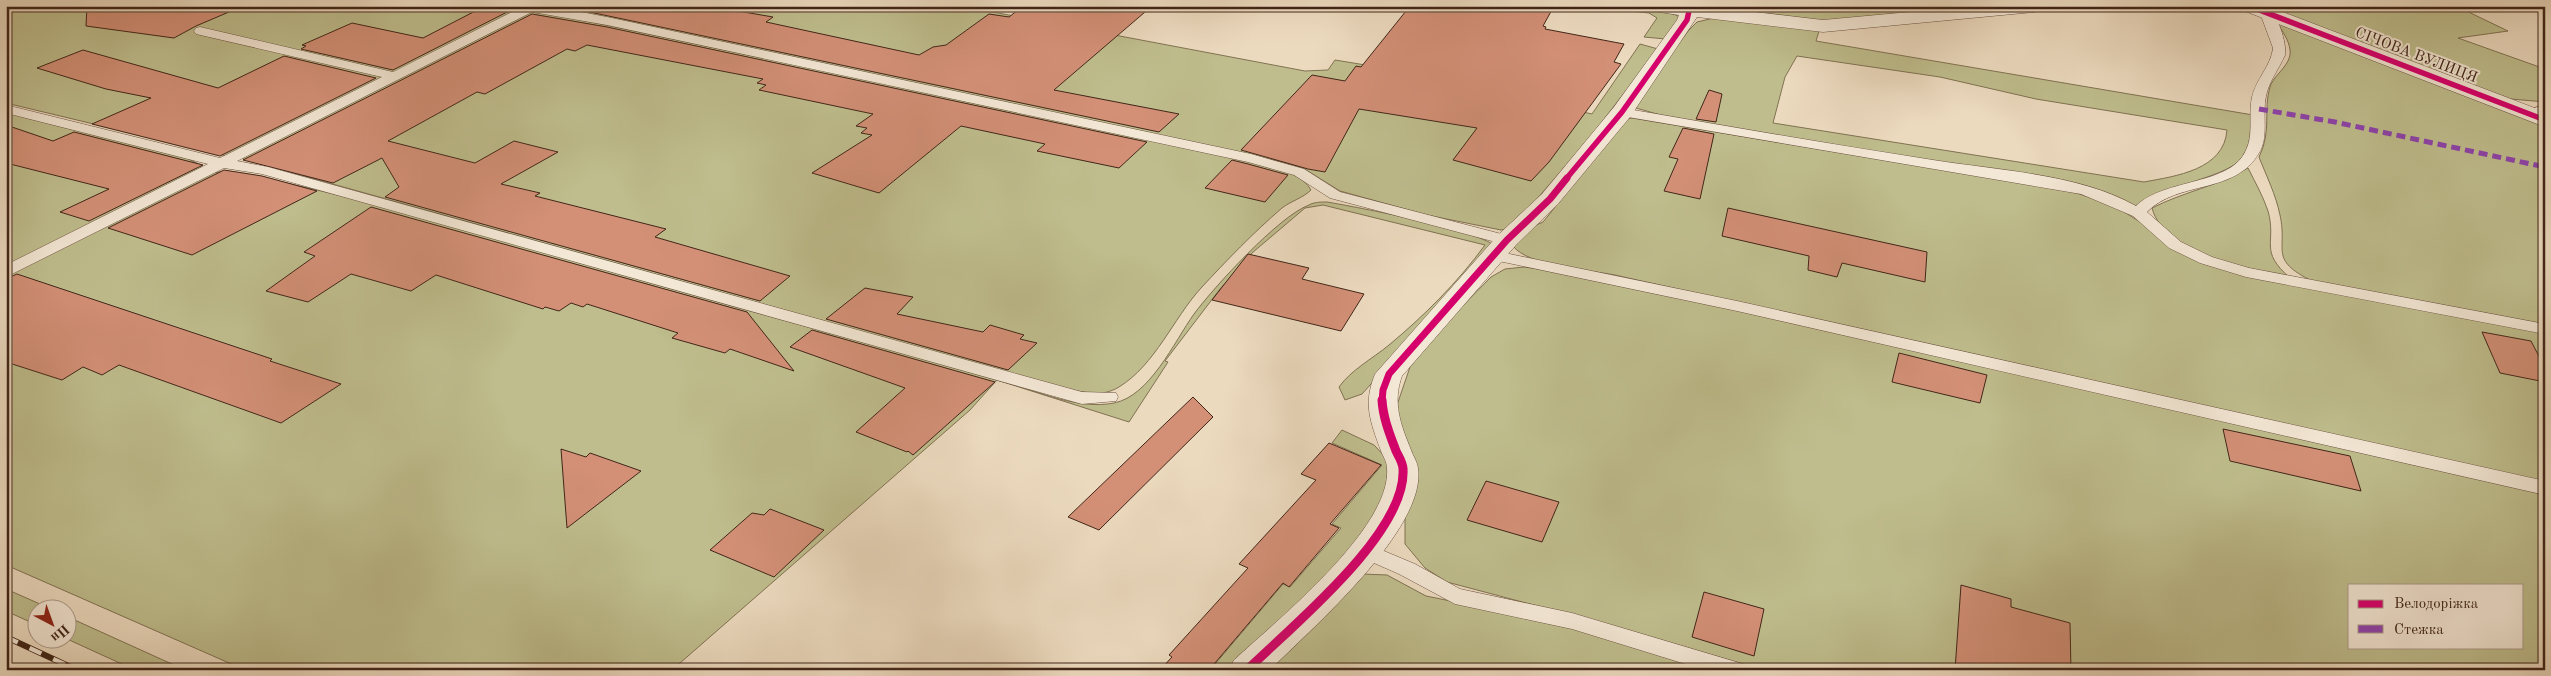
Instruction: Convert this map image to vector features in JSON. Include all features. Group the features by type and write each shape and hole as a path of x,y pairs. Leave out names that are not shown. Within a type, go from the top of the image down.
{"street":[{"path":"1653,6 1823,26 2034,6"},
{"path":"1247,670 1332,590 1365,551 1391,514 1401,486 1403,469 1386,419 1382,395 1389,374 1501,248 1550,199 1622,112 1687,20 1689,10"},
{"name":"СІЧОВА ВУЛИЦЯ","path":"2257,10 2540,114"}],"lane":[{"path":"6,272 521,12 540,8 984,100 1251,158 1299,172 1335,195 1501,248 1737,306 2545,488"},
{"path":"2138,213 2148,202 2161,195 2210,181 2240,168 2249,159 2254,149 2258,127 2258,97 2281,49 2278,36 2257,10"},
{"path":"200,31 393,76"},
{"path":"6,109 220,163 263,170 1082,398 1109,397"},
{"path":"1622,112 1807,145 2046,182 2085,190 2138,213 2175,245 2206,260 2246,272 2545,329"},
{"path":"1365,551 1407,569 1456,596 1572,621 1735,670"}],"shaded area":[{"path":"6,6 531,6 227,156 6,103"},
{"path":"540,6 961,6 1305,71 1328,70 1335,60 1402,71 1592,114 1640,44 1658,49 1591,136 1512,228 1501,230 1427,215 1340,191 1303,168 1278,161"},
{"path":"1586,6 1646,8 1680,17 1666,39 1644,37 1657,18 1649,13"},
{"path":"1731,6 1950,6 1956,10 1835,22 1736,12"},
{"path":"2257,6 2456,6 2508,31 2458,38 2545,69 2545,102 2511,99"},
{"path":"529,9 1257,162 1284,170 1305,182 1311,190 1282,208 1250,237 1201,288 1153,354 1132,378 1112,390 1092,393 1064,388 243,159 242,156"},
{"path":"1714,18 1820,28 1816,41 2253,115 2249,144 2246,153 2239,162 2227,169 2161,192 2135,206 2116,197 1664,116 1636,108 1634,103 1697,22","holes":["1797,56 1940,77 2036,99 2227,130 2224,143 2217,154 2208,162 2184,173 2144,182 1773,123 1785,77"]},
{"path":"2277,22 2545,124 2545,325 2312,281 2290,266 2285,260 2283,253 2280,215 2259,157 2265,138 2270,87 2286,65 2290,55 2288,43"},
{"path":"6,112 186,158 201,165 201,169 6,268"},
{"path":"1632,118 2070,191 2113,205 2209,265 2545,332 2545,483 1615,275 1545,263 1521,253 1513,246 1527,229 1543,222 1627,119"},
{"path":"2248,168 2268,211 2271,231 2271,253 2280,268 2290,278 2231,264 2190,248 2173,237 2160,224 2152,208 2225,180"},
{"path":"226,171 307,188 387,208 997,380 970,410 672,670 245,670 6,565 6,276 212,173"},
{"path":"1327,202 1442,226 1484,240 1495,246 1362,394 1345,400 1339,387 1344,381 1389,345 1428,310 1464,272 1485,245 1323,205 1305,208 1252,253 1220,289 1165,361 1168,362 1129,422 1000,381 1060,399 1087,404 1101,405 1127,398 1150,379 1194,314 1231,271 1281,223 1296,212 1313,203"},
{"path":"1524,267 1577,274 2545,492 2545,670 1763,670 1624,629 1447,582 1425,568 1405,544 1405,510 1396,408 1410,367 1439,330 1491,277 1505,269"},
{"path":"1342,430 1374,445 1390,462 1392,487 1366,533 1235,670 1210,670 1283,584 1290,587 1341,528 1332,524 1382,465 1332,443"},
{"path":"1362,574 1387,575 1426,596 1554,622 1715,670 1265,670"},
{"path":"6,589 28,599 28,621 6,611"},
{"path":"78,622 185,670 135,670 78,644"}],"building":[{"path":"87,6 243,6 196,26 174,38 86,26"},
{"path":"485,6 519,6 393,70 301,49 306,46 302,45 352,23 423,38"},
{"path":"561,6 709,6 773,17 766,22 919,55 933,47 946,45 989,14 1009,17 1023,6 1152,6 1054,90 1179,114 1159,132"},
{"path":"1410,6 1554,6 1543,26 1546,27 1545,29 1624,44 1614,62 1621,64 1549,162 1531,181 1453,160 1477,128 1359,109 1325,172 1241,150 1312,75 1345,81 1356,66 1361,67"},
{"path":"532,14 607,27 1147,142 1119,168 1037,151 1045,144 961,126 879,193 812,173 872,135 861,133 867,128 856,126 873,114 759,90 766,85 757,83 763,79 587,45 575,51 567,49 485,94 477,92 388,141 475,163 514,141 558,152 501,184 540,193 535,196 666,229 655,237 790,276 760,301 385,197 399,187 382,158 333,183 243,160"},
{"path":"83,50 218,88 284,56 376,78 220,156 92,124 151,98 106,89 37,68"},
{"path":"1709,90 1722,94 1716,122 1696,119"},
{"path":"6,125 53,141 74,132 203,165 89,221 60,212 109,189 6,163"},
{"path":"1683,128 1714,134 1700,199 1664,191 1678,159 1669,157"},
{"path":"1232,160 1288,175 1265,202 1205,188"},
{"path":"224,170 262,176 317,191 192,255 108,228"},
{"path":"371,207 747,312 794,371 730,349 725,353 672,338 678,333 587,304 583,307 571,303 559,311 545,307 543,309 436,275 411,291 351,274 308,302 266,291 315,256 304,252"},
{"path":"1728,208 1927,252 1925,282 1842,263 1837,277 1808,270 1809,256 1722,236"},
{"path":"1248,254 1309,268 1302,279 1364,294 1341,331 1212,300"},
{"path":"17,274 341,384 281,423 119,365 102,375 83,367 62,380 6,362 6,279"},
{"path":"865,288 913,297 897,314 983,332 990,325 1024,335 1020,339 1037,343 1008,370 826,319"},
{"path":"812,330 995,382 913,455 908,451 856,432 905,388 790,347"},
{"path":"2482,332 2531,341 2545,368 2545,382 2500,373"},
{"path":"1899,353 1987,375 1980,403 1892,382"},
{"path":"1193,397 1213,417 1099,530 1068,517"},
{"path":"2223,429 2350,456 2361,491 2230,461"},
{"path":"1329,443 1381,465 1330,524 1339,528 1289,587 1283,583 1209,670 1160,670 1172,657 1169,655 1248,568 1239,564 1316,480 1301,474"},
{"path":"561,449 586,457 590,453 641,471 567,528"},
{"path":"1486,481 1559,502 1542,542 1467,520"},
{"path":"770,509 824,530 774,577 710,550 752,513 764,515"},
{"path":"1961,585 2011,599 2011,607 2070,623 2071,670 1955,670"},
{"path":"1704,592 1764,609 1754,656 1692,637"}],"railway":[{"path":"6,637 77,670"}],"marked path":[{"path":"2259,109 2335,122 2545,167"}],"cycle path":[{"path":"2249,6 2545,120"},
{"path":"1247,670 1343,577 1368,548 1388,520 1400,493 1403,469 1384,415 1382,393 1389,374 1507,240 1550,199 1622,112 1687,20 1689,11"}]}
